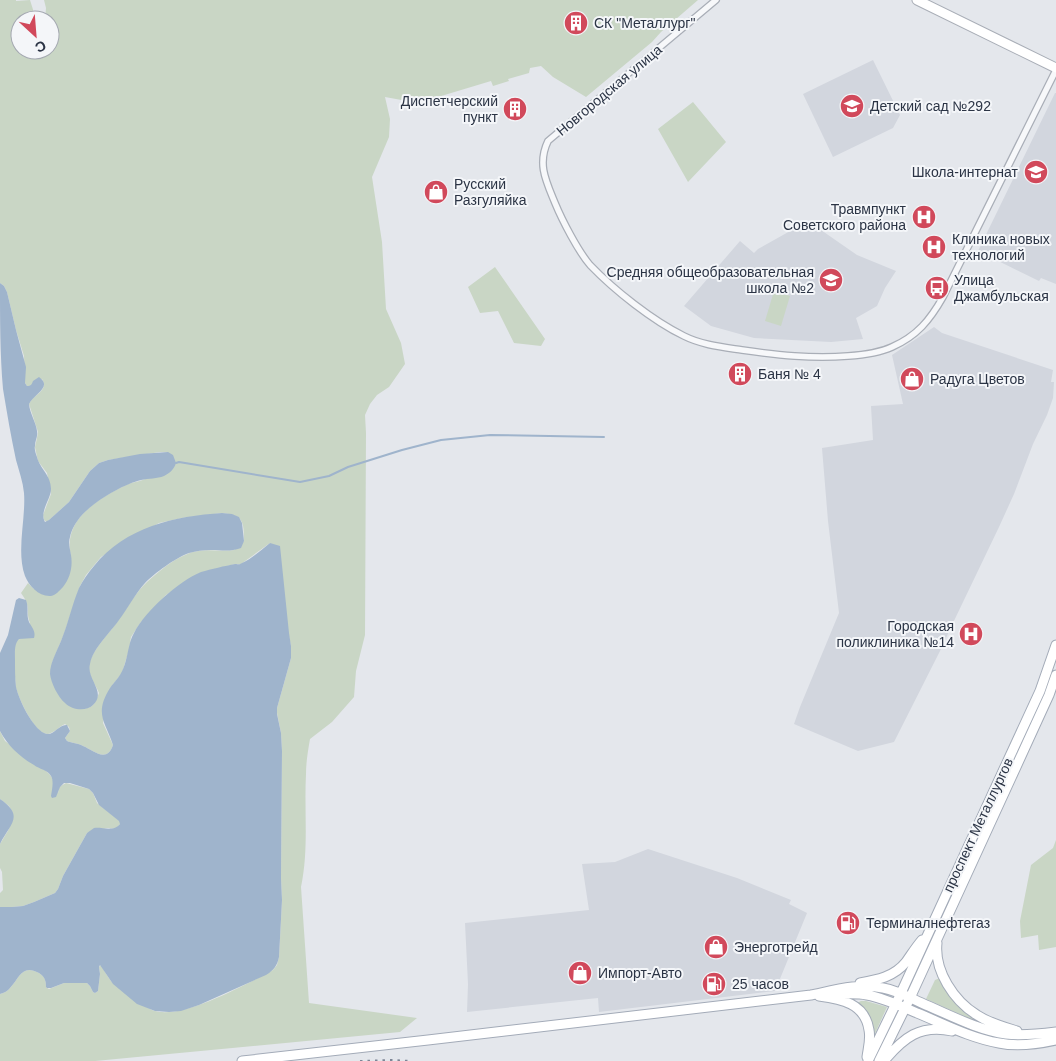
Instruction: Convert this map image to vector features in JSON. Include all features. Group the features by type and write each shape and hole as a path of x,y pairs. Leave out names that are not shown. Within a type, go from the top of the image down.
{"main road":[{"path":"917,0 1056,69"},
{"name":"проспект Металлургов","path":"879,1061 905,1007 906,996 929,931 1040,691 1056,645"},
{"name":"проспект Металлургов","path":"867,1061 896,1004 906,996 938,935 1049,695 1056,675"},
{"path":"811,994 891,975 899,970 929,931"},
{"path":"938,935 936,952 938,964 945,980 962,1002 977,1015 989,1021 1016,1031 1035,1034"},
{"path":"242,1061 811,994 864,986 883,988 906,996 987,1030 1007,1034 1056,1032"},
{"path":"811,994 866,995 882,999 967,1034"},
{"path":"811,994 844,1000 856,1007 866,1019 870,1031 867,1061"},
{"path":"884,1061 895,1047 916,1033 929,1029 943,1029 967,1034 1000,1044 1019,1045 1056,1040"}],"street":[{"name":"Новгородская улица","path":"716,0 548,141 542,160 543,172 558,210 590,264 612,285 652,317 683,336 710,345 771,354 831,357 873,353 892,347 912,335 926,323 943,298 1056,69"}],"shaded area":[{"name":"Детский сад №292","path":"873,60 900,115 893,128 833,157 803,94"},
{"name":"Школа-интернат","path":"1055,93 1056,284 1041,278 1039,281 978,251"},
{"name":"Средняя общеобразовательная школа №2","path":"808,221 857,255 896,271 885,288 877,306 856,318 863,339 831,342 754,338 711,326 684,306 740,241 754,253"},
{"path":"934,327 942,333 1053,370 1051,382 1054,382 1053,398 999,527 894,742 858,751 794,724 839,613 828,521 822,448 873,440 871,406 903,404 892,355"},
{"path":"648,849 737,878 791,900 789,904 807,913 775,991 599,1012 598,998 467,1012 468,984 465,923 589,910 582,864 615,862"}],"green space":[{"path":"0,0 30,0 33,10 10,10 10,60 60,60 60,10 46,10 44,0 698,0 652,42 586,97 553,77 541,66 530,68 529,73 493,86 491,81 418,103 385,97 390,119 389,137 372,177 382,242 386,309 401,343 405,364 389,387 377,395 365,415 365,635 356,671 354,697 332,722 310,739 306,770 306,845 301,887 309,1003 417,1018 400,1032 95,1061 0,1061 0,994 8,990 25,971 29,970 41,974 45,979 46,987 49,989 64,983 87,983 95,993 98,991 99,967 101,965 111,981 132,998 155,1011 167,1012 182,1010 215,999 273,970 277,965 282,900 282,751 277,708 291,658 291,646 270,543 241,564 200,573 188,580 166,595 141,622 131,637 122,673 111,687 103,723 113,745 107,754 100,754 67,741 65,738 70,731 69,727 65,724 48,734 43,733 33,723 20,700 16,688 15,644 18,639 22,638 30,623 27,605 21,593 28,583 34,589 71,556 70,543 72,531 85,511 106,496 128,484 149,477 168,452 108,460 99,463 90,471 69,502 47,522 44,520 43,515 51,494 47,473 38,461 35,447 38,432 29,404 42,390 44,383 42,379 30,386 27,386 25,383 24,356 4,286 0,283","holes":["222,513 234,515 241,520 244,528 244,541 234,550 203,550 185,555 165,567 143,586 93,655 89,671 99,693 92,706 79,709 52,663 80,586 86,575 101,557 159,523"]},
{"path":"693,102 726,142 688,182 658,129"},
{"path":"495,267 545,339 541,346 514,343 498,311 480,313 468,287"},
{"path":"774,291 790,296 781,326 765,321"},
{"path":"0,731 5,741 49,774 58,793 59,787 66,783 89,789 97,803 120,821 116,829 107,828 87,833 55,893 23,906 0,907 0,893 3,890 0,868 0,844 9,829 13,813 9,806 0,799"},
{"path":"1056,840 1056,947 1039,950 1038,935 1021,938 1020,921 1031,865 1053,848"},
{"path":"940,978 984,1024 926,999 935,980"},
{"path":"861,1001 887,1007 873,1038 862,1008 857,1003"}],"water":[{"path":"0,283 7,292 26,367 25,383 29,386 39,377 44,384 29,404 37,431 35,452 51,484 43,514 45,522 69,502 90,471 99,463 140,454 168,452 173,455 176,463 173,469 166,475 159,478 141,480 125,486 98,501 83,514 74,526 69,539 72,564 69,576 63,587 51,596 42,595 32,587 25,576 22,566 21,546 24,493 3,389"},
{"path":"222,513 239,517 242,523 244,541 241,548 202,550 189,553 172,562 149,579 98,646 92,658 90,670 97,690 97,700 87,709 79,709 68,705 55,690 50,670 79,588 92,569 106,553 120,542 152,526 187,517"},
{"path":"270,543 280,546 291,646 291,658 277,708 282,751 282,900 279,957 276,965 266,975 181,1011 155,1011 137,1004 113,984 100,965 98,991 95,993 87,983 64,983 47,988 43,976 29,970 22,973 8,990 0,994 0,907 23,906 55,893 87,833 94,828 112,829 120,824 119,821 99,805 89,789 64,783 56,797 52,798 53,786 50,774 19,755 0,731 0,653 8,635 16,600 19,598 26,600 28,619 34,633 34,638 19,639 15,649 16,687 27,713 39,730 44,733 50,734 67,725 70,731 65,738 67,741 104,755 110,751 113,745 102,717 105,697 123,669 132,637 146,615 173,589 192,576 209,570 240,564"},
{"path":"0,799 8,805 14,815 11,825 0,844"}],"waterway":[{"path":"176,463 300,482 329,476 348,467 441,440 490,435 604,437"}],"railway":[{"path":"360,1061 412,1061"}],"place":[{"name":"СК \"Металлург\"","path":"576,23"},
{"name":"Детский сад №292","path":"852,106"},
{"name":"Диспетчерский пункт","path":"515,109"},
{"name":"Школа-интернат","path":"1036,172"},
{"name":"Русский Разгуляйка","path":"436,192"},
{"name":"Травмпункт Советского района","path":"924,217"},
{"name":"Клиника новых технологий","path":"934,247"},
{"name":"Средняя общеобразовательная школа №2","path":"831,280"},
{"name":"Улица Джамбульская","path":"937,288"},
{"name":"Баня № 4","path":"740,374"},
{"name":"Радуга Цветов","path":"912,379"},
{"name":"Городская поликлиника №14","path":"971,634"},
{"name":"Терминалнефтегаз","path":"848,923"},
{"name":"Энерготрейд","path":"716,947"},
{"name":"Импорт-Авто","path":"580,973"},
{"name":"25 часов","path":"714,984"}]}
